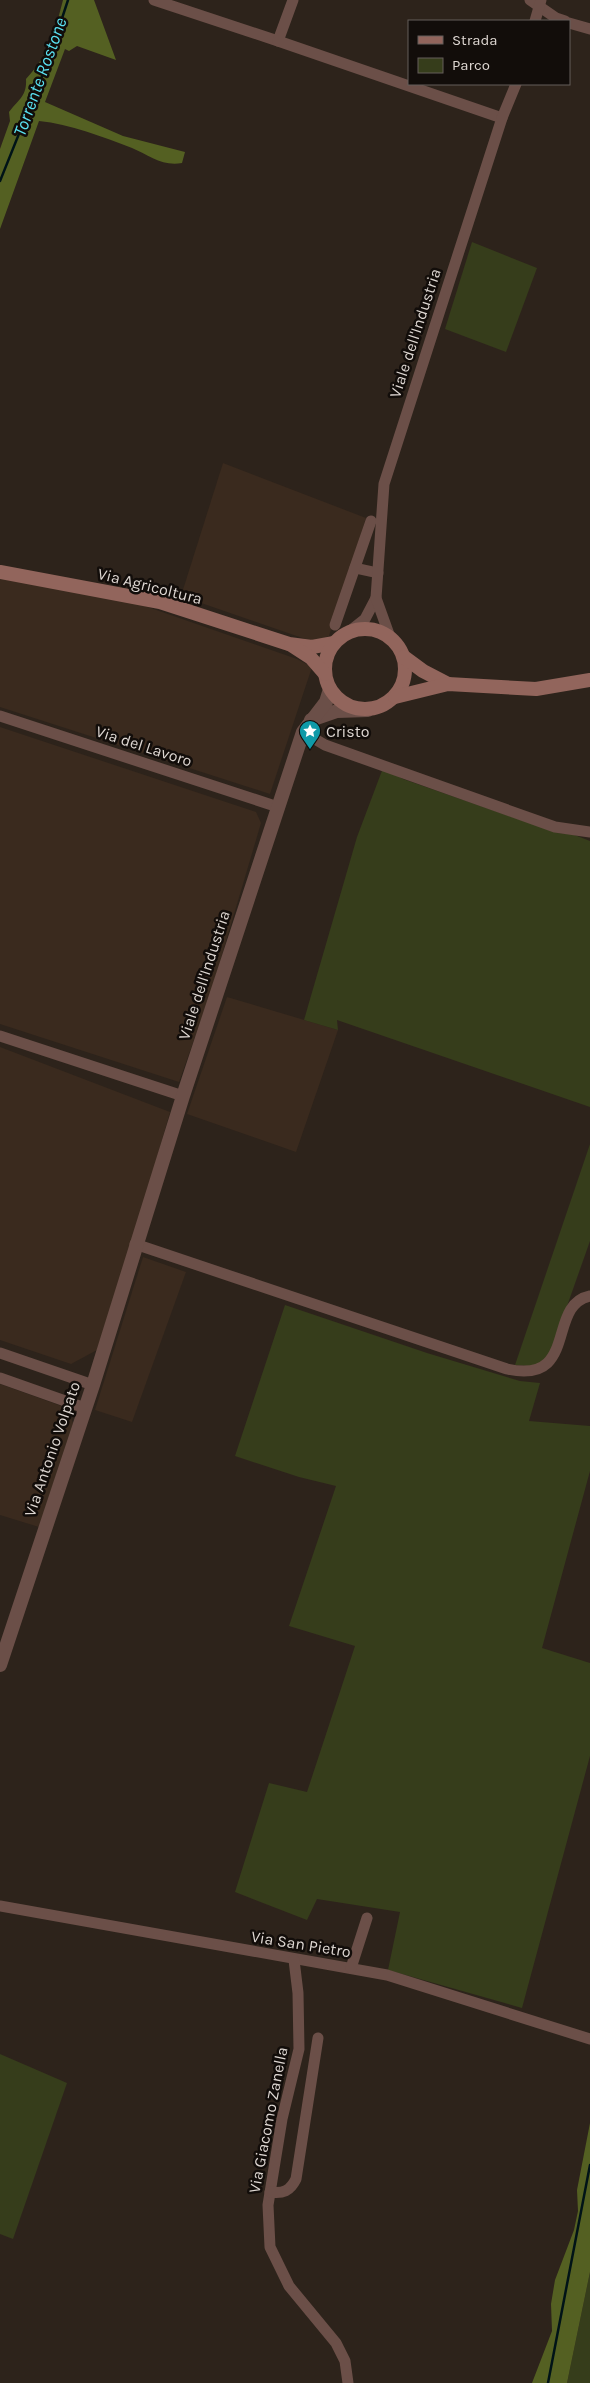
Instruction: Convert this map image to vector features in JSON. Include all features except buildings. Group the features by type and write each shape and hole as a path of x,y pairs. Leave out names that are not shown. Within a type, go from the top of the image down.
{"main road":[{"name":"Via Agricoltura","path":"0,572 160,602 289,644 312,647 334,643"},
{"name":"Viale dell'Industria","path":"334,643 340,630 368,629 390,637 404,657"},
{"path":"334,643 328,652 325,674 330,689 346,705 368,710 378,708 395,697 448,684 536,690 590,680"},
{"name":"Via Agricoltura","path":"289,644 311,658 325,674"},
{"path":"404,657 423,671 448,684"},
{"path":"395,697 405,678 404,657"}],"street":[{"path":"154,0 502,118"},
{"path":"278,41 293,0"},
{"path":"535,20 537,2"},
{"path":"537,2 556,18 562,20"},
{"path":"570,23 590,30"},
{"name":"Viale dell'Industria","path":"390,637 376,598 384,484 502,118 516,85"},
{"path":"340,630 355,568 371,521"},
{"path":"355,568 378,573"},
{"name":"Viale dell'Industria","path":"340,630 364,619 376,598"},
{"name":"Viale dell'Industria","path":"135,1244 303,732 310,720 326,702 330,689"},
{"path":"310,720 337,711 368,710"},
{"name":"Via del Lavoro","path":"0,716 278,807"},
{"path":"303,732 325,745 555,827 590,832"},
{"path":"0,1036 183,1096"},
{"path":"135,1244 507,1369 525,1373 536,1370 548,1363 555,1354 575,1304 582,1298 590,1296"},
{"name":"Via Antonio Volpato","path":"0,1665 93,1385 135,1244"},
{"path":"0,1353 93,1385"},
{"path":"0,1378 85,1408"},
{"name":"Via San Pietro","path":"0,1906 294,1960 388,1975 590,2039"},
{"path":"351,1968 367,1921"},
{"name":"Via Giacomo Zanella","path":"294,1960 298,1993 299,2049 282,2119 268,2205 270,2248 289,2286 336,2342 345,2361 348,2383"},
{"path":"270,2192 281,2193 288,2190 296,2179 318,2038"}],"shaded area":[{"path":"223,463 366,518 329,636 314,642 181,596"},
{"path":"0,567 99,590 297,659 312,667 270,794 0,707"},
{"path":"0,727 256,812 261,823 211,992 179,1082 0,1024"},
{"path":"227,997 338,1030 296,1152 187,1114"},
{"path":"0,1047 170,1112 148,1189 97,1350 71,1364 0,1340"},
{"path":"143,1257 186,1272 132,1422 95,1410"},
{"path":"0,1384 67,1408 73,1423 39,1527 0,1515"}],"green space":[{"path":"63,0 94,0 116,60 77,46 69,51 65,49 45,102 123,136 185,152 182,163 162,162 132,148 86,132 63,125 39,121 0,229 0,149 10,121 9,112 22,97 26,79 46,51 54,33"},
{"path":"472,242 537,268 506,352 445,329"},
{"path":"383,768 403,779 558,833 572,834 590,841 590,1107 337,1020 338,1030 304,1020 357,837"},
{"path":"590,1144 590,1241 548,1360 542,1367 515,1365"},
{"path":"285,1305 427,1353 520,1381 540,1383 529,1421 590,1426 590,1471 542,1648 590,1663 590,1756 522,2008 388,1970 400,1912 317,1899 307,1920 235,1892 269,1783 307,1792 355,1646 289,1626 336,1486 299,1477 235,1456"},
{"path":"0,2054 67,2083 13,2239 0,2234"},
{"path":"590,2123 590,2272 567,2383 532,2383 552,2331 551,2304 555,2280 574,2230 578,2211 577,2190"},
{"path":"590,2272 590,2383 567,2383"}],"waterway":[{"name":"Torrente Rostone","path":"0,181 47,64 68,0"},
{"path":"548,2383 590,2165"}],"place":[{"name":"Cristo","path":"310,750"}]}
